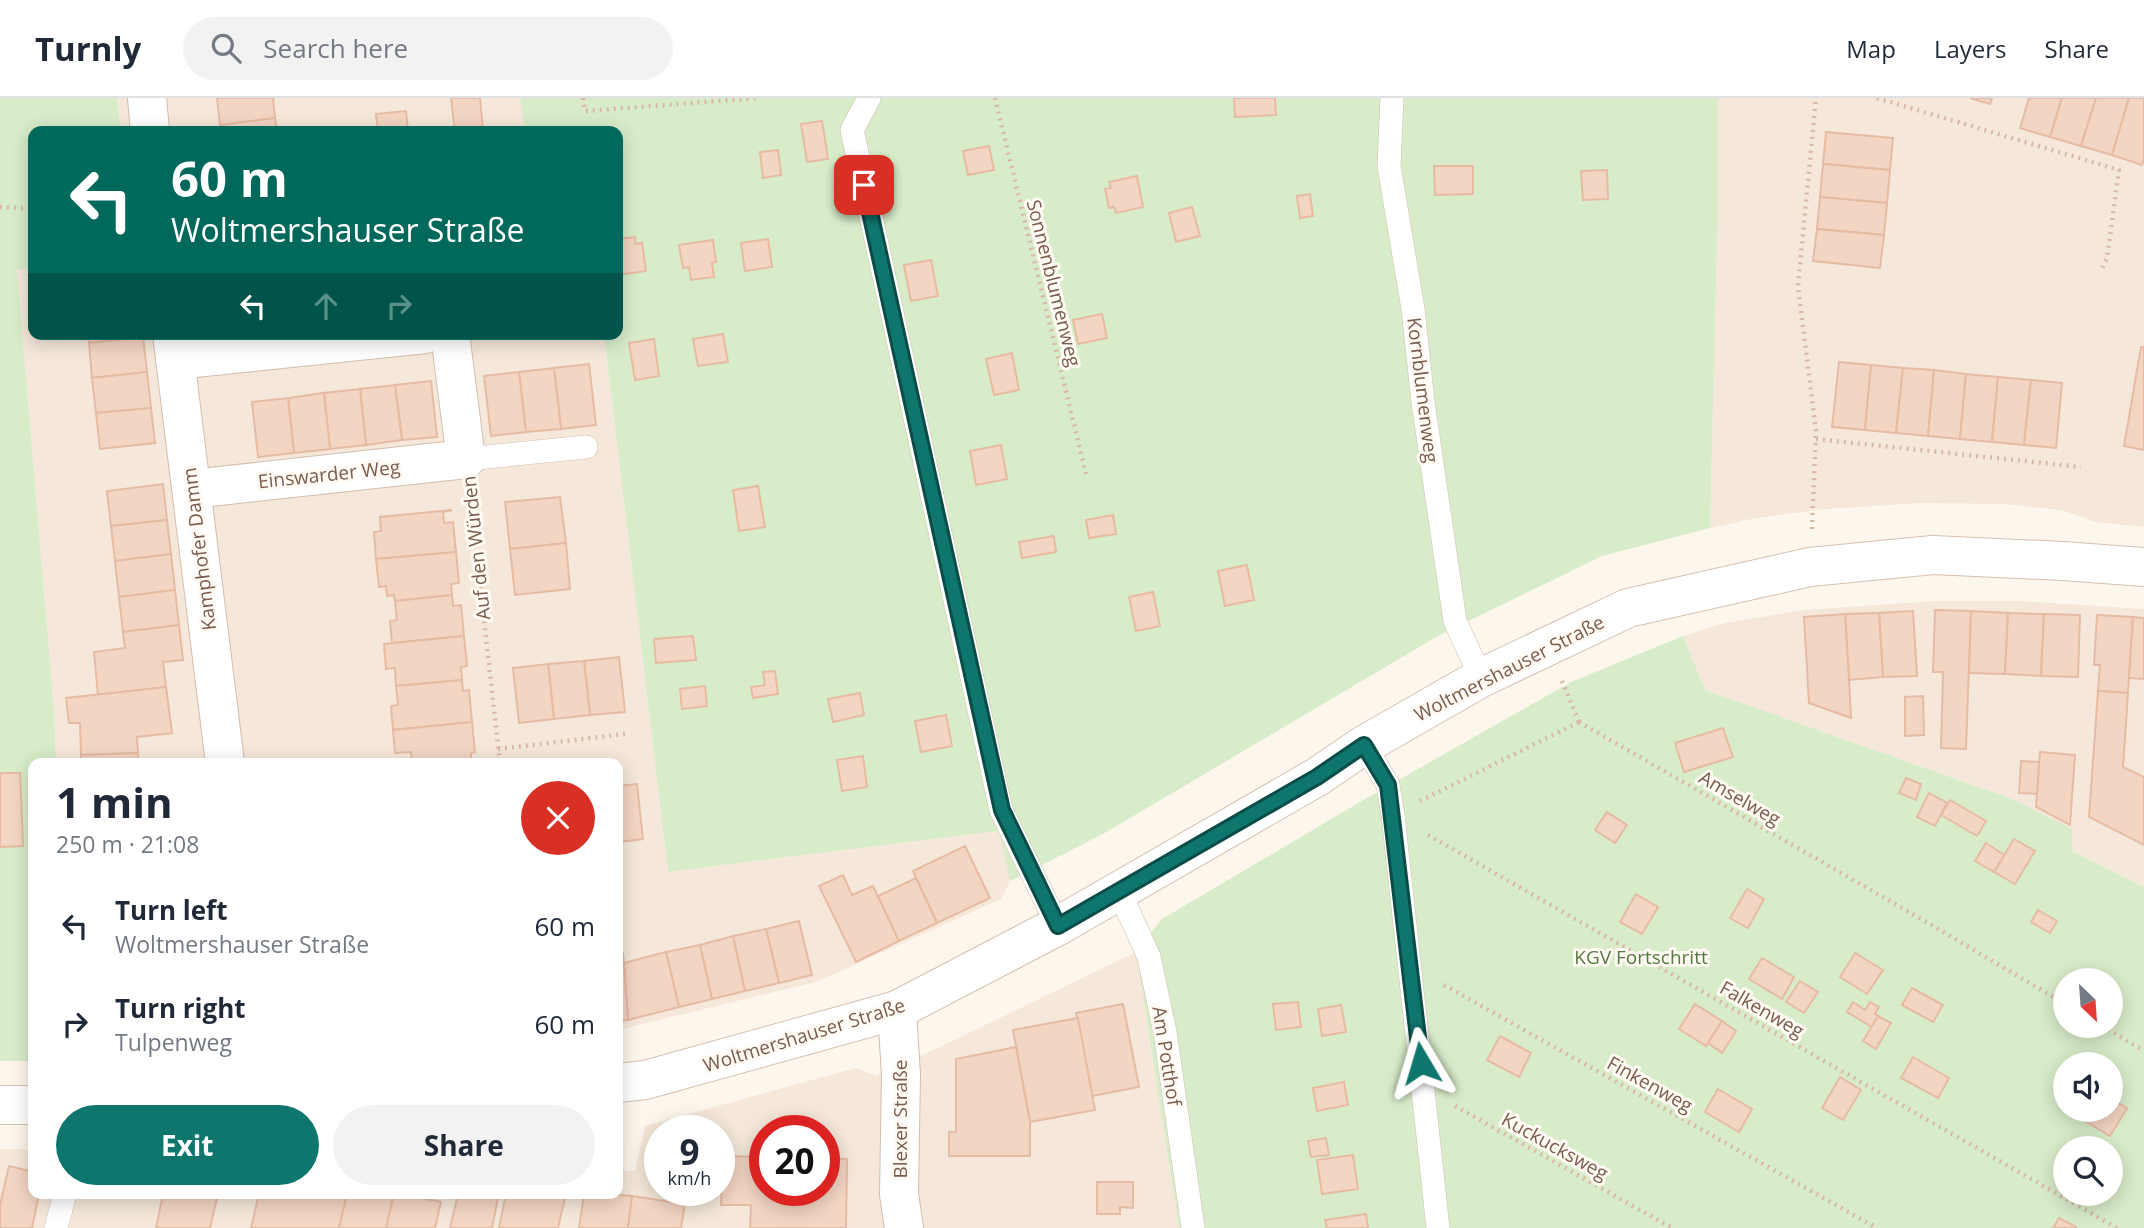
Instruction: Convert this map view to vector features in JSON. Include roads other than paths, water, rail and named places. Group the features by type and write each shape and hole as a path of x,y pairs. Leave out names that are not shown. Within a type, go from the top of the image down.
{"street":[{"path":"147,98 150,126"},
{"path":"173,347 309,340"},
{"name":"Auf den Würden","path":"451,340 466,459"},
{"name":"Kamphofer Damm","path":"173,347 224,758"},
{"name":"Einswarder Weg","path":"192,489 466,459"},
{"name":"Woltmershauser Straße","path":"623,1082 645,1080 897,1010 1058,926 1317,777 1364,745 1481,678 1629,608 1810,567 1933,555 2144,567"},
{"name":"Blexer Straße","path":"897,1010 901,1075 900,1194 904,1228"},
{"path":"0,1105 28,1105"}],"lane":[{"path":"869,98 852,130 1002,810 1058,926"},
{"name":"Kornblumenweg","path":"1392,98 1389,166 1413,309 1423,402 1455,621 1481,678"},
{"path":"466,459 586,447"},
{"path":"1364,745 1388,785 1393,815 1438,1228"},
{"name":"Am Potthof","path":"1119,891 1149,957 1165,1031 1193,1228"},
{"path":"56,1228 64,1199"}],"park label":[{"name":"KGV Fortschritt","path":"1641,957"}]}
